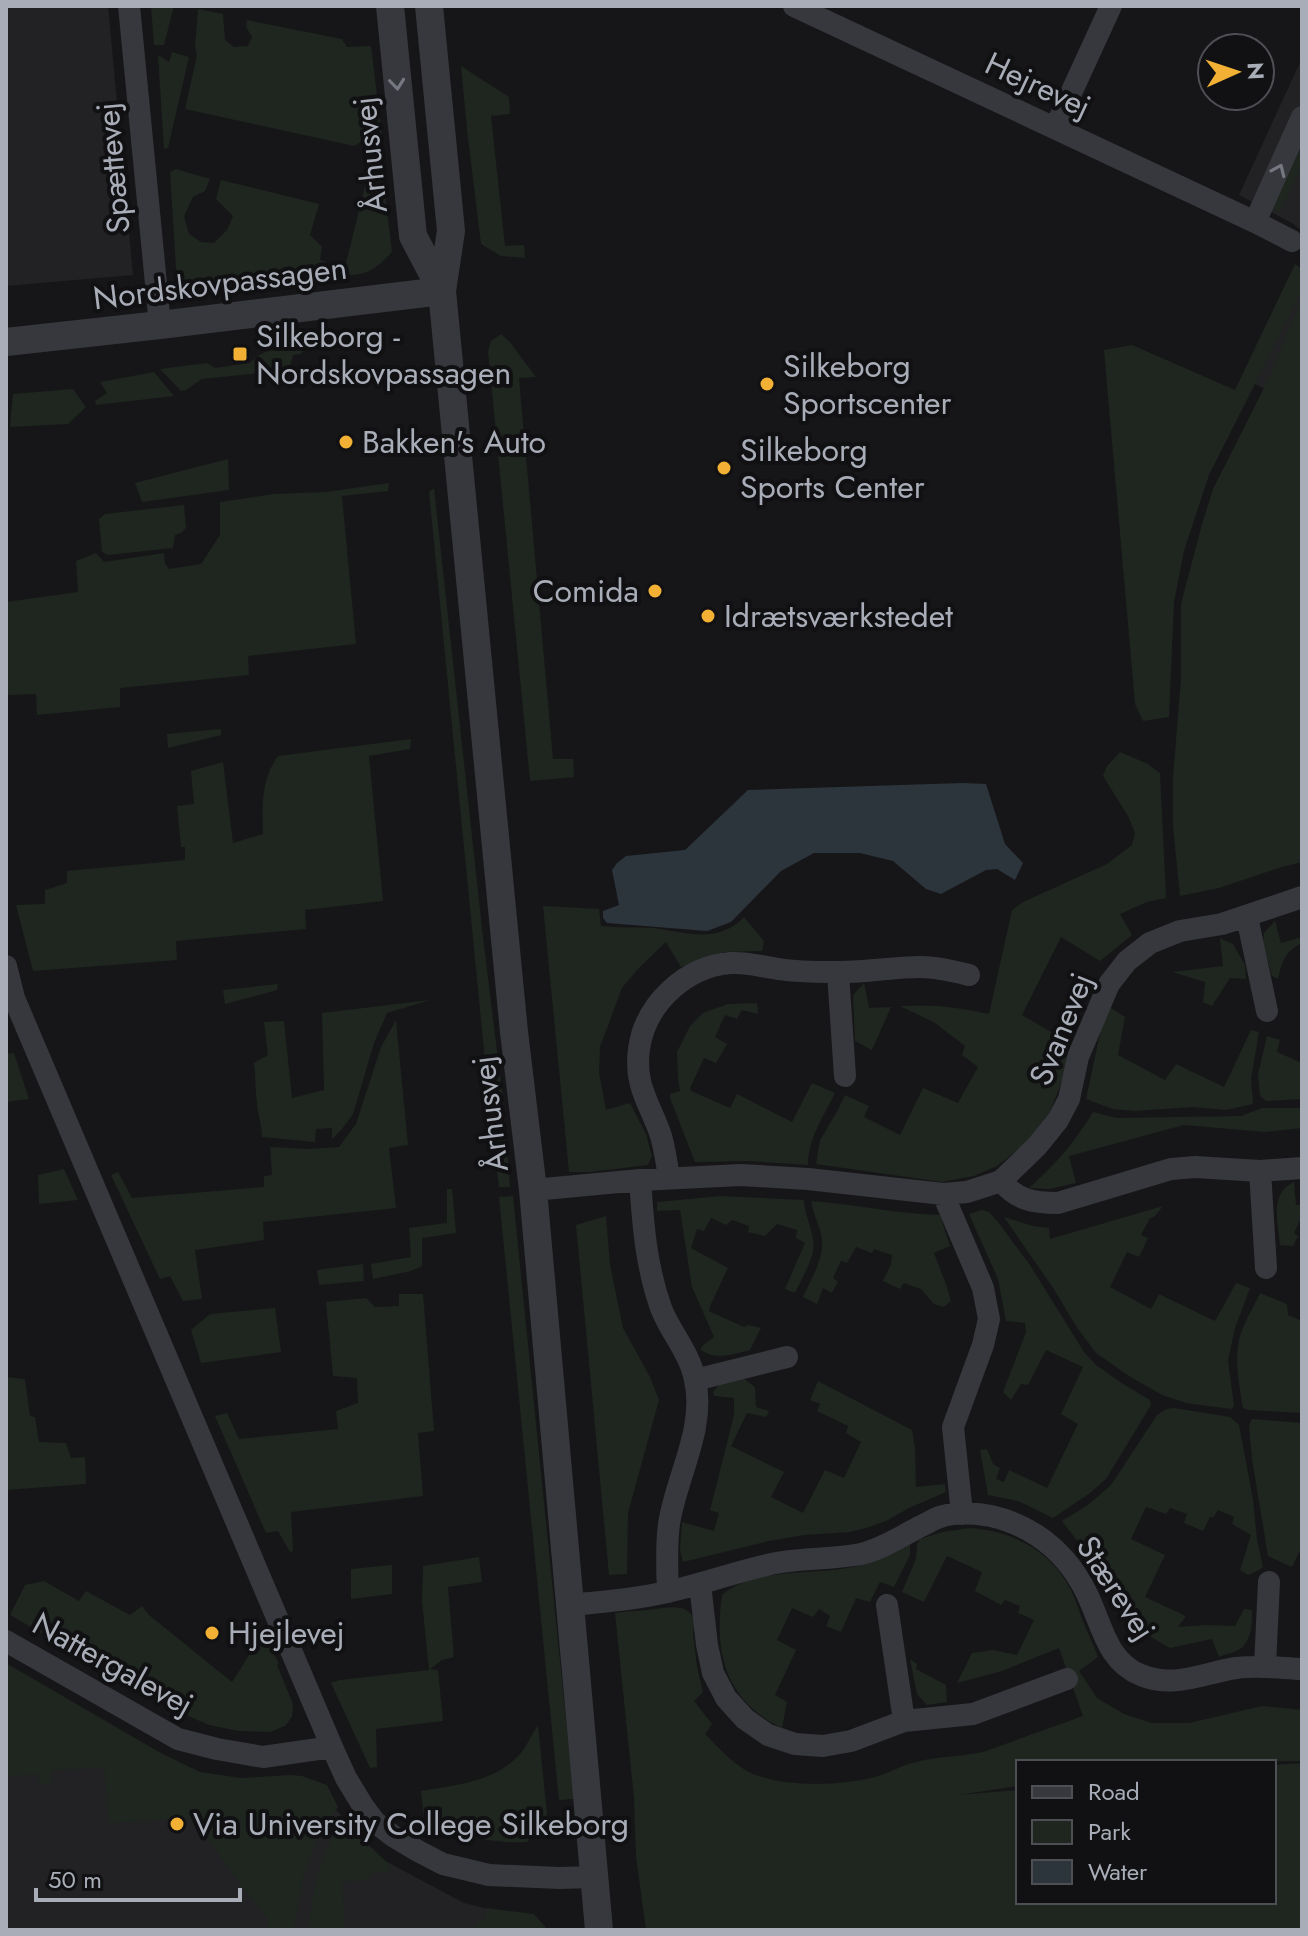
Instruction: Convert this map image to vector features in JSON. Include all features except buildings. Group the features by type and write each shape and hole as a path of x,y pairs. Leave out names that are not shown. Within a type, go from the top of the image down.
{"street":[{"name":"Spættevej","path":"129,6 160,325"},
{"name":"Århusvej","path":"390,6 413,236 442,291"},
{"name":"Århusvej","path":"429,6 451,231 442,291 533,1190 599,1930"},
{"name":"Hejrevej","path":"794,6 1292,241"},
{"path":"1055,128 1111,6"},
{"path":"1255,222 1302,117"},
{"name":"Nordskovpassagen","path":"6,342 442,291"},
{"name":"Svanevej","path":"533,1190 741,1175 943,1194 967,1192 1001,1181 1037,1146 1058,1120 1069,1099 1078,1057 1109,984 1127,961 1150,943 1180,931 1222,924 1302,897"},
{"path":"1247,917 1267,1011"},
{"path":"669,1178 660,1133 643,1099 638,1073 639,1047 647,1022 661,999 680,982 704,969 729,963 838,973 920,967 969,975"},
{"path":"6,966 19,1010 346,1778 375,1822 443,1864 489,1875 593,1877"},
{"path":"838,973 845,1076"},
{"path":"1001,1181 1012,1194 1039,1203 1058,1203 1171,1169 1195,1167 1260,1171 1302,1168"},
{"path":"1260,1171 1266,1268"},
{"path":"640,1180 650,1271 662,1311 686,1354 695,1380 697,1407 691,1444 669,1523 668,1592"},
{"path":"943,1194 983,1288 989,1319 983,1345 953,1427 962,1514"},
{"path":"695,1380 787,1357"},
{"name":"Stærevej","path":"569,1605 668,1592 780,1562 860,1554 878,1549 941,1516 988,1515 1035,1533 1056,1550 1075,1571 1091,1601 1106,1642 1120,1661 1139,1675 1162,1681 1186,1680 1234,1668 1265,1666 1302,1669"},
{"path":"1265,1666 1269,1582"},
{"path":"700,1584 713,1673 726,1698 756,1727 768,1735 795,1744 823,1746 851,1741 904,1721 973,1714 1067,1679"},
{"path":"887,1605 904,1721"},
{"name":"Nattergalevej","path":"6,1641 178,1739 263,1757 332,1747"}],"shaded area":[{"path":"6,6 108,6 133,275 6,286"},
{"path":"1302,58 1302,231 1239,195"},
{"path":"1302,284 1302,407 1251,382"},
{"name":"Via University College Silkeborg","path":"6,1671 200,1777 320,1791 376,1856 464,1903 530,1919 535,1930 6,1930"}],"green space":[{"path":"151,6 174,6 164,45 154,45"},
{"path":"198,9 223,14 225,40 234,47 248,46 252,37 246,27 247,20 342,39 347,47 371,46 383,144 366,139 354,146 185,109 197,55"},
{"path":"172,52 189,57 168,148 164,149 158,55 169,62"},
{"path":"461,66 509,97 510,114 491,116 505,246 524,245 525,258 501,256 481,244"},
{"path":"1302,141 1302,164 1280,212 1271,208"},
{"path":"176,169 210,179 205,191 193,197 184,216 189,234 201,242 214,243 227,230 233,216 216,199 221,180 319,204 310,235 322,247 320,260 326,262 324,277 297,273 232,278 193,290 184,289 177,283 170,172"},
{"path":"382,169 392,252 370,270 343,275 369,170"},
{"path":"1295,264 1302,269 1302,291 1209,475 1184,551 1174,602 1169,717 1143,721 1135,704 1104,350 1132,345 1235,390"},
{"path":"1302,297 1302,862 1219,888 1180,896 1173,827 1173,778 1181,678 1181,604 1213,489 1270,376"},
{"path":"501,334 536,377 519,378 553,759 573,759 574,777 530,781 488,351 491,341"},
{"path":"313,344 300,354 293,355 289,370 202,379 181,391 160,369 207,363 215,368 250,363 270,351"},
{"path":"154,372 174,396 96,405 95,401 107,393 100,382"},
{"path":"73,389 86,407 68,424 10,427 13,394"},
{"path":"228,459 229,490 142,502 135,483"},
{"path":"389,483 388,491 342,496 356,644 248,656 249,675 120,688 120,707 37,715 36,694 6,695 6,602 78,592 76,561 96,553 104,562 164,553 169,569 201,564 220,535 220,502"},
{"path":"434,488 503,1100 510,1187 499,1187 490,1111 429,492"},
{"path":"184,505 186,528 175,535 173,548 108,555 102,552 99,519 105,514"},
{"path":"221,729 221,735 168,748 167,734"},
{"path":"411,739 410,749 369,756 383,901 305,910 306,929 176,941 177,960 33,971 16,905 45,904 45,890 67,883 67,871 185,860 177,806 194,804 191,771 223,762 233,843 263,834 266,783 278,756"},
{"path":"1120,752 1160,773 1166,898 1147,902 1120,914 1132,935 1100,961 1061,937 1022,1015 1058,1036 1058,1042 1067,1047 1065,1073 1050,1112 1025,1144 997,1166 974,1176 942,1182 816,1164 820,1140 845,1095 869,1106 864,1117 900,1135 923,1088 958,1103 978,1067 962,1055 965,1046 935,1023 900,1006 923,1005 989,1014 1012,910 1023,902 1107,864 1132,845 1135,833 1128,816 1103,776 1107,766"},
{"path":"543,906 599,909 601,926 653,928 689,934 723,931 744,917 764,941 762,951 724,952 681,967 666,942 622,988 600,1047 599,1072 606,1110 630,1103 646,1134 652,1156 648,1165 569,1172"},
{"path":"1275,921 1281,943 1302,937 1302,943 1285,958 1278,979 1272,976 1263,944 1264,933"},
{"path":"1220,938 1233,944 1245,965 1246,979 1230,978 1212,1006 1203,1002 1205,982 1172,972 1223,966"},
{"path":"864,983 869,1008 891,1007 872,1050 855,1041 853,995"},
{"path":"278,984 277,990 225,1004 223,990"},
{"path":"430,1000 387,1013 374,1043 353,1114 332,1139 332,1128 316,1129 315,1142 262,1137 254,1063 268,1055 264,1022 284,1021 292,1098 324,1090 322,1013"},
{"path":"757,1003 758,1014 742,1010 737,1019 725,1015 715,1037 727,1044 716,1063 704,1058 690,1088 730,1108 737,1094 792,1122 812,1083 835,1093 814,1136 808,1165 748,1161 695,1162 670,1098 670,1094 680,1091 677,1052 690,1026 703,1013 728,1004"},
{"path":"1106,1005 1125,1017 1118,1055 1165,1080 1176,1064 1224,1087 1251,1030 1259,1032 1251,1079 1253,1104 1226,1110 1193,1107 1135,1111 1113,1109 1086,1099"},
{"path":"396,1020 408,1145 389,1148 396,1208 263,1222 264,1240 195,1250 202,1299 183,1301 170,1276 160,1279 111,1175 118,1172 132,1198 264,1187 264,1176 272,1175 270,1147 339,1147 356,1124 381,1047"},
{"path":"1267,1036 1280,1040 1277,1052 1302,1063 1302,1099 1266,1101 1260,1096 1258,1074"},
{"path":"14,1053 29,1099 6,1102 6,1054"},
{"path":"1262,1108 1302,1108 1302,1128 1265,1132 1184,1125 1069,1156 1076,1183 1049,1189 1029,1188 1064,1153 1093,1112 1117,1118 1241,1116"},
{"path":"64,1169 78,1200 39,1204 38,1175"},
{"path":"1294,1182 1296,1205 1302,1205 1302,1216 1294,1233 1298,1236 1293,1246 1280,1245 1278,1201 1286,1187"},
{"path":"447,1189 452,1189 456,1233 422,1238 422,1266 373,1279 371,1264 411,1257 409,1228 447,1223"},
{"path":"513,1196 574,1799 559,1800 499,1197"},
{"path":"720,1196 804,1200 813,1251 795,1293 785,1289 805,1243 796,1238 797,1230 777,1224 765,1236 748,1232 749,1226 732,1220 726,1225 711,1218 704,1231 697,1229 691,1248 728,1268 709,1311 744,1327 761,1328 750,1350 719,1356 701,1350 714,1337 692,1287 680,1210 657,1211 657,1202"},
{"path":"811,1201 940,1215 950,1246 934,1253 951,1301 944,1307 934,1304 921,1289 904,1283 900,1289 883,1281 892,1255 856,1247 847,1263 841,1261 833,1278 838,1282 832,1293 823,1288 817,1304 803,1297 816,1270 822,1247"},
{"path":"1163,1206 1150,1218 1141,1235 1148,1238 1139,1257 1127,1252 1110,1287 1151,1309 1159,1294 1215,1321 1236,1283 1250,1288 1235,1328 1228,1360 1234,1406 1231,1409 1186,1403 1162,1395 1096,1353 1004,1217 1049,1228 1050,1239"},
{"path":"982,1210 989,1212 998,1222 1030,1265 1084,1352 1096,1365 1150,1400 1151,1405 1106,1479 1053,1518 1018,1501 988,1495 980,1450 987,1449 993,1464 1000,1468 996,1479 1004,1482 1009,1470 1047,1488 1078,1424 1061,1414 1083,1367 1046,1350 1028,1385 1021,1384 1011,1400 1003,1392 1026,1332 1025,1323 1006,1321 998,1279 969,1214"},
{"path":"606,1216 610,1265 623,1328 659,1400 628,1513 627,1574 609,1575 576,1225"},
{"path":"363,1264 364,1281 319,1285 317,1270"},
{"path":"1260,1293 1287,1304 1288,1315 1302,1321 1302,1413 1243,1408 1237,1351 1241,1333"},
{"path":"399,1294 423,1294 434,1431 418,1433 423,1496 291,1512 293,1551 290,1552 278,1531 266,1533 215,1416 227,1413 239,1439 338,1429 336,1411 358,1403 357,1378 333,1376 326,1302 366,1298 375,1307 399,1306"},
{"path":"275,1308 281,1352 201,1363 191,1330 210,1314"},
{"path":"6,1377 25,1379 30,1416 35,1417 39,1442 66,1443 71,1458 85,1457 86,1484 6,1490"},
{"path":"743,1378 755,1387 756,1407 769,1411 766,1417 747,1413 731,1446 784,1472 771,1497 803,1513 825,1470 844,1478 861,1442 846,1433 848,1426 817,1411 820,1404 810,1400 818,1381 912,1430 916,1487 945,1484 946,1492 866,1528 769,1541 683,1562 680,1550 682,1522 714,1531 719,1513 710,1510 734,1415 734,1398 714,1396 713,1392 720,1383"},
{"path":"1174,1408 1230,1417 1239,1425 1263,1567 1248,1575 1240,1570 1251,1535 1232,1524 1234,1517 1218,1510 1214,1517 1210,1517 1203,1531 1184,1523 1187,1514 1170,1508 1166,1514 1146,1507 1131,1539 1165,1555 1145,1597 1186,1616 1178,1627 1235,1626 1244,1609 1252,1610 1250,1631 1244,1646 1219,1657 1212,1639 1170,1648 1139,1630 1100,1547 1088,1555 1062,1521 1088,1505 1111,1485 1157,1415"},
{"path":"1252,1419 1302,1423 1302,1546 1292,1567 1268,1556 1252,1459 1249,1425"},
{"path":"970,1528 1001,1534 1030,1546 1054,1565 1072,1592 1098,1657 1079,1671 1097,1698 1124,1714 1152,1723 1189,1723 1262,1706 1302,1710 1302,1761 1016,1760 1016,1786 958,1795 1016,1790 1016,1904 1276,1904 1276,1765 1302,1763 1302,1930 646,1930 636,1857 634,1798 615,1613 670,1607 689,1611 694,1623 697,1667 703,1692 694,1701 712,1724 705,1734 736,1763 760,1777 810,1784 875,1777 924,1760 983,1752 1083,1716 1059,1648 1002,1671 957,1683 972,1653 993,1650 1017,1655 1034,1620 1018,1613 1020,1606 1005,1600 1001,1605 975,1591 982,1572 947,1556 924,1602 902,1592 916,1559 920,1539"},
{"path":"910,1544 910,1555 894,1587 880,1582 870,1602 856,1598 841,1632 826,1626 830,1616 819,1609 813,1617 792,1608 777,1640 796,1650 775,1695 787,1702 782,1728 747,1704 736,1689 722,1656 722,1595 749,1580 847,1568"},
{"path":"479,1557 482,1582 448,1587 454,1657 442,1660 430,1669 438,1670 443,1721 376,1729 377,1767 370,1768 331,1683 429,1670 422,1601 423,1566"},
{"path":"392,1565 392,1594 351,1599 351,1569"},
{"path":"44,1581 79,1601 86,1591 130,1615 142,1606 232,1682 257,1643 249,1624 258,1621 279,1664 293,1704 292,1717 285,1726 270,1732 239,1731 209,1725 177,1711 10,1615 25,1585"},
{"path":"910,1659 917,1664 916,1669 946,1685 947,1702 927,1705 917,1694"},
{"path":"6,1663 159,1752 200,1772 241,1778 302,1776 327,1785 338,1807 319,1835 303,1877 294,1930 268,1930 268,1920 193,1818 109,1823 104,1768 52,1770 52,1783 39,1784 38,1774 6,1776"},
{"path":"538,1725 547,1814 527,1842 500,1842 474,1837 424,1819 421,1791 475,1781 500,1770 521,1753"},
{"path":"346,1818 358,1835 392,1867 387,1872 374,1873 367,1880 342,1882 345,1930 308,1930 324,1856"},
{"path":"487,1908 534,1914 548,1930 474,1930 477,1923 485,1919"}],"water":[{"path":"986,784 1005,844 1023,863 1015,880 997,869 986,870 941,894 926,889 893,861 860,853 814,853 781,871 731,922 707,931 607,923 603,918 603,911 619,905 612,870 617,863 626,856 685,850 748,790"}],"place":[{"name":"Silkeborg - Nordskovpassagen","path":"240,354"},
{"name":"Silkeborg Sportscenter","path":"767,384"},
{"name":"Bakken's Auto","path":"346,442"},
{"name":"Silkeborg Sports Center","path":"724,468"},
{"name":"Comida","path":"655,591"},
{"name":"Idrætsværkstedet","path":"708,616"},
{"name":"Hjejlevej","path":"212,1633"},
{"name":"Via University College Silkeborg","path":"177,1824"}]}
